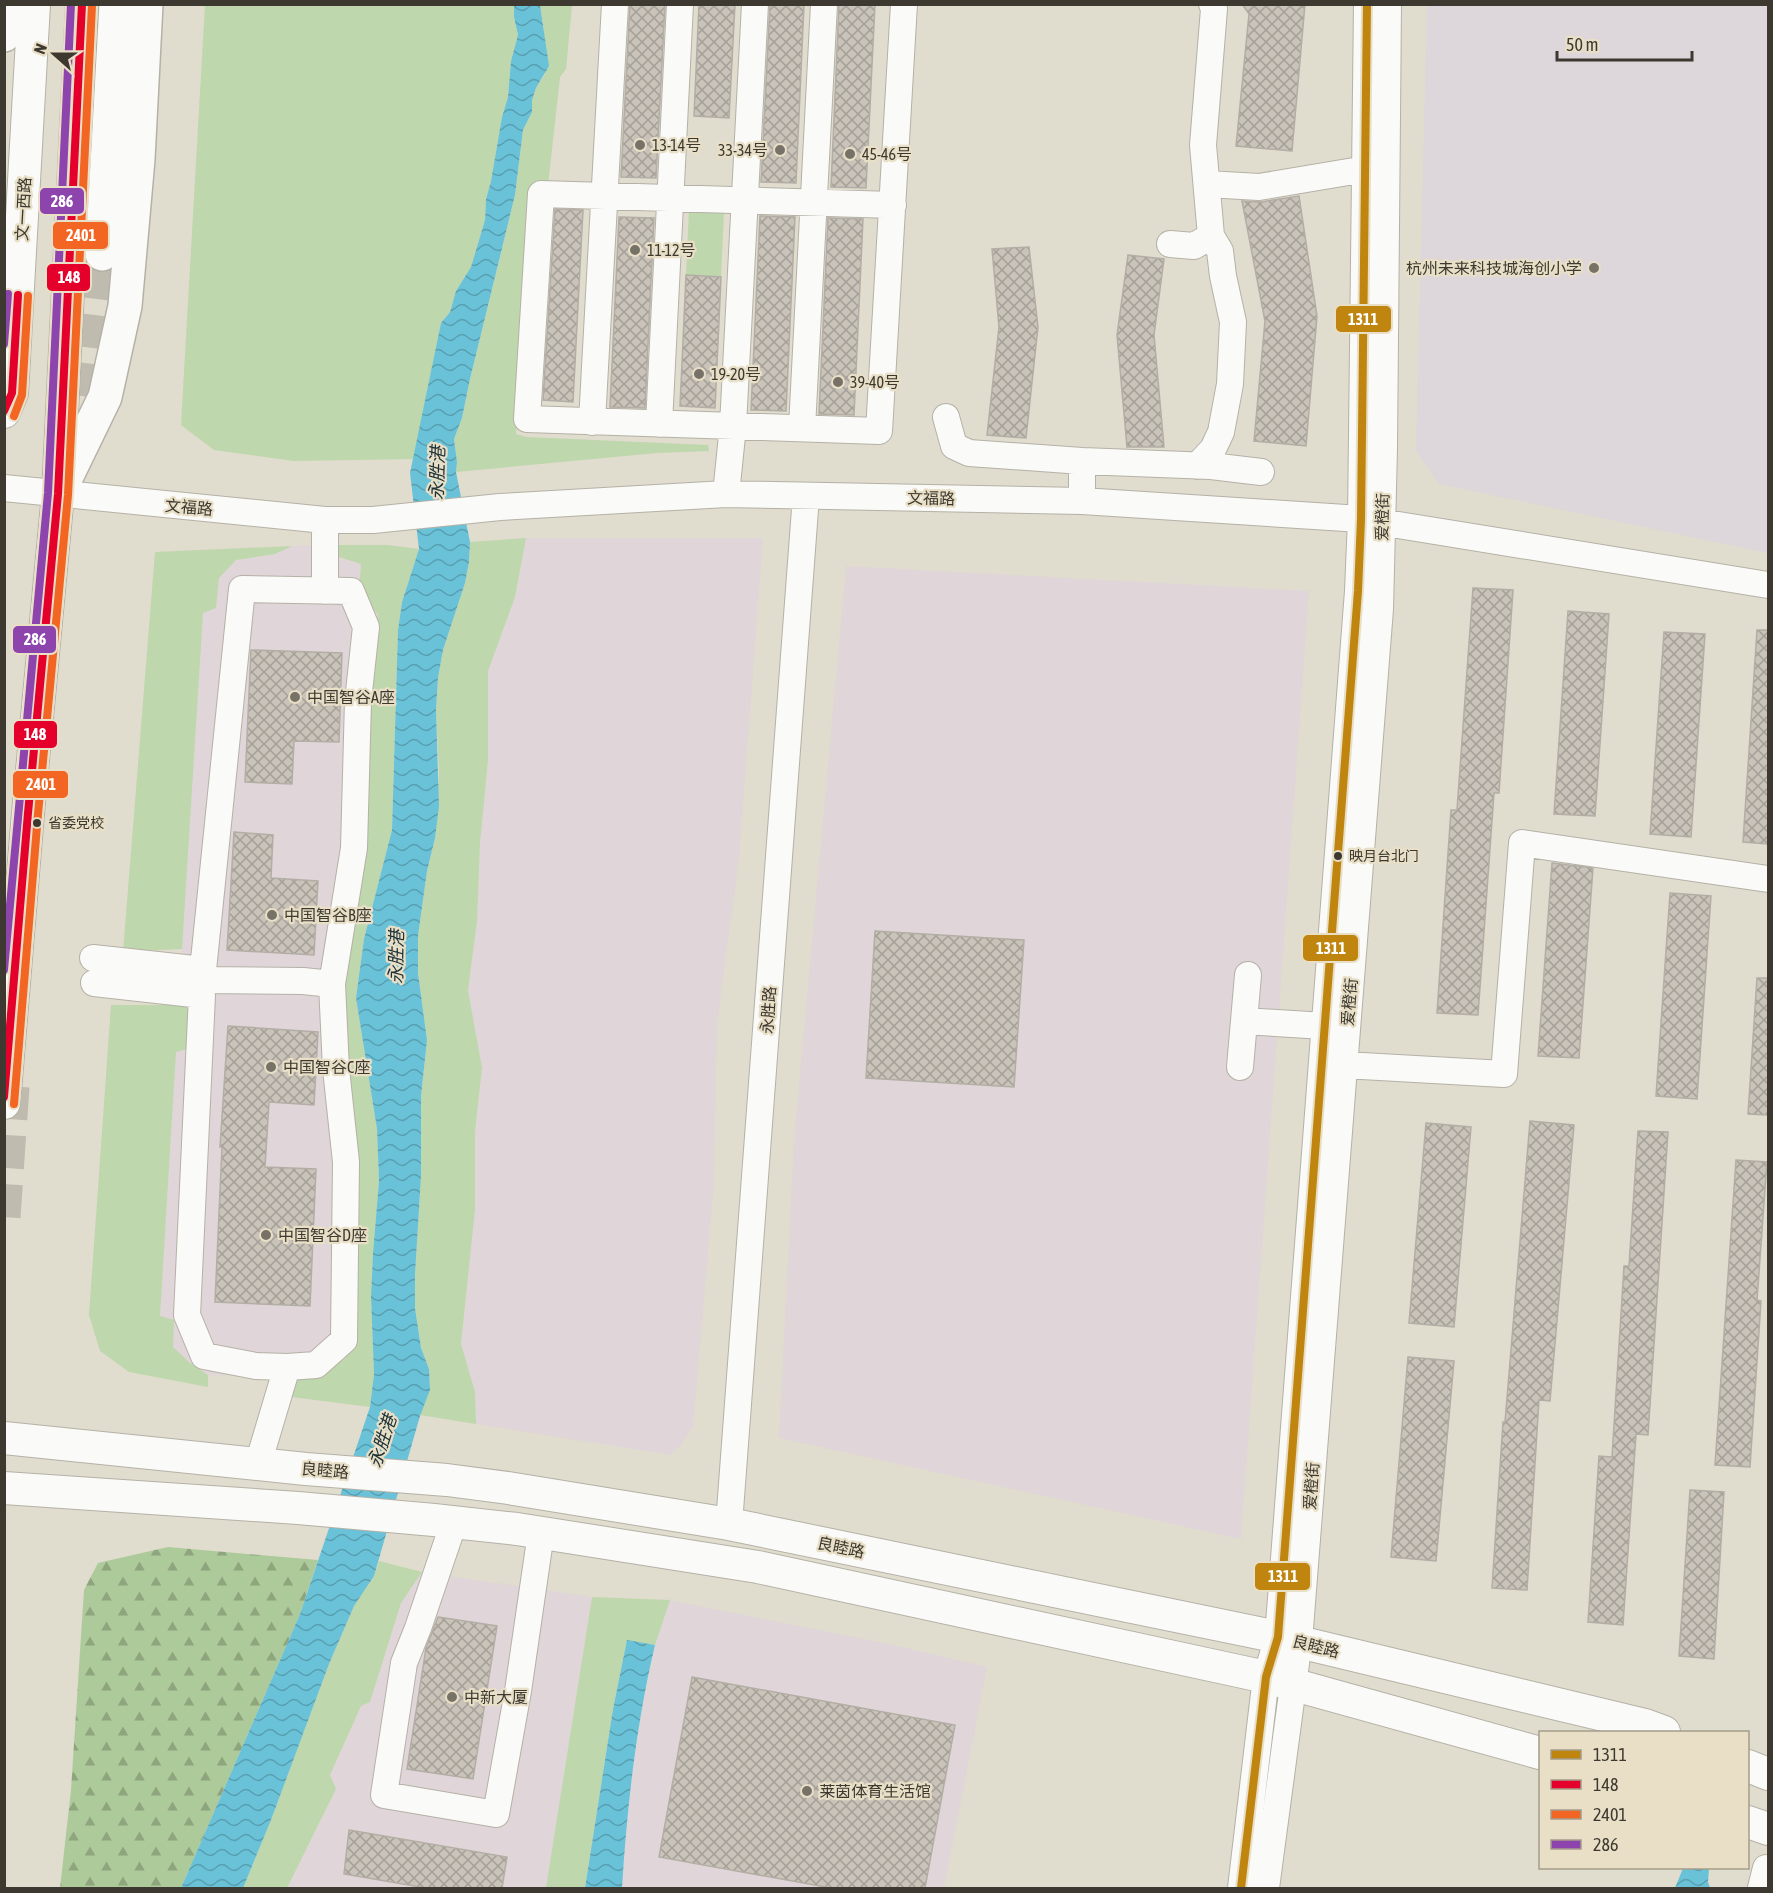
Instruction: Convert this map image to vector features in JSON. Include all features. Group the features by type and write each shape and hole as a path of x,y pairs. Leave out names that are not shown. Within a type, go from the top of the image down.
{"highway":[{"path":"4,35 6,4"},
{"path":"102,254 116,4"},
{"path":"58,494 105,397 125,306 138,159 146,4"}],"main road":[{"name":"文一西路","path":"4,412 12,393 33,4"},
{"path":"4,1103 58,494 82,4"},
{"name":"良睦路","path":"4,1438 306,1469 447,1480 729,1524 1289,1639 1645,1725 1661,1731"},
{"path":"4,1488 298,1508 444,1521 541,1533 758,1567 1279,1681 1539,1753"},
{"path":"1749,1766 1768,1774"},
{"path":"1749,1822 1768,1829"}],"street":[{"path":"591,422 615,4"},
{"path":"658,424 680,4"},
{"path":"726,494 733,426 755,4"},
{"path":"802,428 824,4"},
{"path":"893,205 541,194 527,419 879,431 893,205 904,4"},
{"path":"1197,466 1212,449 1221,432 1230,384 1233,322 1220,251 1211,236 1203,145 1213,21 1212,4"},
{"name":"爱橙街","path":"1241,1888 1279,1681 1289,1639 1344,1065 1380,609 1371,520 1366,169 1367,4"},
{"name":"爱橙街","path":"1289,1639 1324,1035 1358,591 1371,520 1388,4"},
{"path":"1207,184 1259,187 1366,169"},
{"path":"1170,244 1194,246 1211,236"},
{"path":"946,417 954,446 969,453 1197,466 1261,472"},
{"path":"1082,461 1082,501"},
{"name":"文福路","path":"4,488 325,520 373,520 500,507 726,494 1082,501 1371,520 1768,585"},
{"name":"永胜路","path":"729,1524 806,496"},
{"path":"325,520 325,591"},
{"path":"242,589 325,591 351,591 366,627 358,701 354,848 332,984 336,1069 346,1162 344,1340 316,1365 256,1366 204,1356 186,1315 202,982 242,589"},
{"path":"1344,1065 1504,1074 1522,843 1768,879"},
{"path":"93,958 202,982"},
{"path":"1240,1067 1248,975"},
{"path":"94,983 303,981 332,984"},
{"path":"1244,1029 1324,1035"},
{"path":"258,1464 287,1367"},
{"path":"444,1521 418,1628 404,1663 384,1795 496,1814 518,1691 541,1533"},
{"name":"爱橙街","path":"1266,1888 1279,1681"}],"shaded area":[{"name":"杭州未来科技城海创小学","path":"1427,5 1768,5 1768,553 1439,484 1416,451"},
{"path":"526,538 763,538 739,858 717,1024 714,1183 693,1427 681,1446 670,1455 476,1424 475,1392 461,1344 467,1290 475,1132 482,1068 468,990 477,921 480,843 488,760 488,671 516,593"},
{"path":"338,545 339,557 361,564 359,588 378,615 354,1328 346,1358 314,1376 208,1375 173,1347 174,1321 160,1317 176,1052 191,1023 182,949 203,613 216,608 219,578 236,560 275,554 292,546"},
{"path":"846,566 1309,591 1241,1539 779,1438 794,1141"},
{"name":"中新大厦","path":"422,1572 592,1597 546,1888 287,1888 303,1855 330,1775 361,1705 370,1702 401,1603"},
{"path":"670,1600 889,1644 987,1667 944,1888 622,1888 626,1822 637,1733 655,1645"}],"green space":[{"path":"205,5 514,5 518,35 511,61 508,97 486,199 485,220 471,267 456,291 450,312 441,323 414,459 294,461 214,450 181,425"},
{"path":"540,5 572,5 566,69 560,77 548,185 531,185 516,434 526,437 708,445 709,451 657,453 456,472 454,439 462,418 515,195 523,130 532,112 532,100 536,88 545,74 544,32"},
{"path":"689,209 724,211 721,277 686,275"},
{"path":"526,538 515,597 488,671 488,760 480,843 477,921 468,990 482,1068 475,1132 475,1209 461,1344 475,1392 476,1424 420,1415 430,1390 429,1369 421,1348 415,1308 421,1176 421,1096 427,1040 418,973 418,936 427,871 435,838 439,774 436,709 438,678 443,650 465,583 470,542"},
{"path":"338,545 388,545 419,549 402,602 398,630 392,830 364,939 356,998 377,1129 379,1181 371,1297 374,1374 370,1407 276,1395 279,1375 314,1376 346,1358 354,1328 338,973 367,686 378,615 359,588 361,564 339,557"},
{"path":"292,546 275,554 236,560 219,578 216,608 203,613 182,949 123,952 155,552"},
{"path":"111,1005 187,1005 191,1023 191,1048 176,1052 160,1316 174,1320 173,1347 208,1375 208,1387 129,1372 100,1351 89,1315"},
{"path":"168,1547 318,1560 300,1614 181,1888 60,1888 71,1790 84,1590 98,1563"},
{"path":"379,1561 422,1572 401,1603 370,1702 361,1706 330,1775 336,1789 287,1888 243,1888 329,1664 354,1606 374,1576"},
{"path":"592,1597 670,1600 655,1645 627,1641 613,1709 585,1888 546,1888"}],"water":[{"name":"永胜港","path":"514,5 540,5 549,66 536,88 532,100 532,112 523,130 515,195 462,418 454,439 456,472 470,542 469,562 465,583 443,650 438,678 436,709 439,806 418,936 418,973 427,1040 421,1096 421,1176 415,1308 421,1348 429,1369 430,1390 420,1416 374,1576 354,1606 329,1664 243,1888 181,1888 300,1614 370,1407 374,1374 371,1297 379,1181 377,1129 356,998 364,939 392,830 398,630 402,602 419,549 410,473 441,323 450,312 456,291 471,267 485,220 486,199 508,97 511,61 518,35"},
{"path":"627,1640 655,1645 633,1766 622,1888 585,1888 613,1709"},
{"path":"1683,1869 1709,1869 1710,1888 1675,1888"}],"building":[{"path":"630,4 665,4 656,178 621,177"},
{"path":"699,4 735,4 729,118 694,116"},
{"path":"770,4 804,4 796,183 761,182"},
{"path":"839,4 875,4 866,188 831,187"},
{"path":"1242,4 1305,4 1292,151 1236,146 1249,14"},
{"path":"1299,196 1317,316 1306,446 1254,441 1265,321 1242,201 1261,202"},
{"path":"555,209 583,210 573,402 543,400"},
{"path":"760,216 795,217 786,411 751,410"},
{"path":"619,217 654,218 645,408 610,407"},
{"path":"828,218 863,219 854,415 819,414"},
{"path":"1029,247 1038,327 1026,438 987,435 999,327 992,249"},
{"path":"1128,255 1164,259 1154,335 1164,447 1127,447 1117,335"},
{"path":"686,275 721,277 715,408 680,406"},
{"path":"1473,588 1513,590 1499,793 1494,793 1478,1015 1437,1013 1451,810 1457,810"},
{"path":"1568,611 1609,614 1595,816 1554,814"},
{"path":"1757,630 1768,630 1768,844 1743,842"},
{"path":"1664,632 1705,634 1691,837 1650,834"},
{"name":"中国智谷A座","path":"251,650 342,653 339,742 294,741 292,784 245,782"},
{"name":"中国智谷B座","path":"234,832 273,835 271,878 318,881 314,955 227,950"},
{"path":"1552,863 1593,868 1579,1058 1538,1056"},
{"path":"1670,893 1711,896 1697,1099 1656,1096"},
{"path":"875,931 1024,940 1014,1087 866,1078"},
{"path":"1757,978 1768,978 1768,1115 1748,1114"},
{"path":"228,1026 318,1032 314,1105 269,1102 265,1167 316,1169 310,1306 215,1302 222,1147 220,1147"},
{"path":"1530,1121 1574,1125 1550,1401 1539,1400 1527,1590 1492,1588 1503,1422 1505,1422"},
{"path":"1426,1123 1471,1127 1454,1327 1409,1323"},
{"path":"1638,1131 1668,1132 1648,1435 1636,1434 1623,1625 1588,1622 1599,1456 1612,1457 1624,1266 1629,1266"},
{"path":"1736,1160 1767,1162 1757,1300 1761,1301 1750,1467 1715,1465"},
{"path":"1408,1357 1454,1361 1436,1561 1391,1557"},
{"path":"1690,1490 1724,1492 1714,1659 1679,1656"},
{"name":"中新大厦","path":"438,1617 497,1626 473,1779 407,1769 426,1648"},
{"name":"莱茵体育生活馆","path":"692,1677 955,1725 925,1888 831,1888 659,1857"},
{"path":"349,1830 507,1857 502,1888 426,1888 344,1874"}],"tunnel":[{"path":"79,445 102,254"},
{"path":"4,1217 14,1072"}],"transit line":[{"name":"286","path":"4,970 48,493 71,4"},
{"name":"148","path":"4,1097 58,494 82,4"},
{"name":"1311","path":"1241,1888 1266,1677 1278,1637 1358,591 1361,519 1367,4"},
{"name":"2401","path":"14,1104 68,495 92,5"},
{"name":"286","path":"4,344 8,294"},
{"name":"148","path":"4,411 12,393 18,295"},
{"name":"2401","path":"14,416 22,395 28,296"}],"place":[{"name":"13-14号","path":"640,145"},
{"name":"33-34号","path":"780,150"},
{"name":"45-46号","path":"850,154"},
{"name":"11-12号","path":"635,250"},
{"name":"杭州未来科技城海创小学","path":"1594,268"},
{"name":"19-20号","path":"699,374"},
{"name":"39-40号","path":"838,382"},
{"name":"中国智谷A座","path":"295,697"},
{"name":"省委党校","path":"37,823"},
{"name":"映月台北门","path":"1338,856"},
{"name":"中国智谷B座","path":"272,915"},
{"name":"中国智谷C座","path":"271,1067"},
{"name":"中国智谷D座","path":"266,1235"},
{"name":"中新大厦","path":"452,1697"},
{"name":"莱茵体育生活馆","path":"807,1791"}]}
